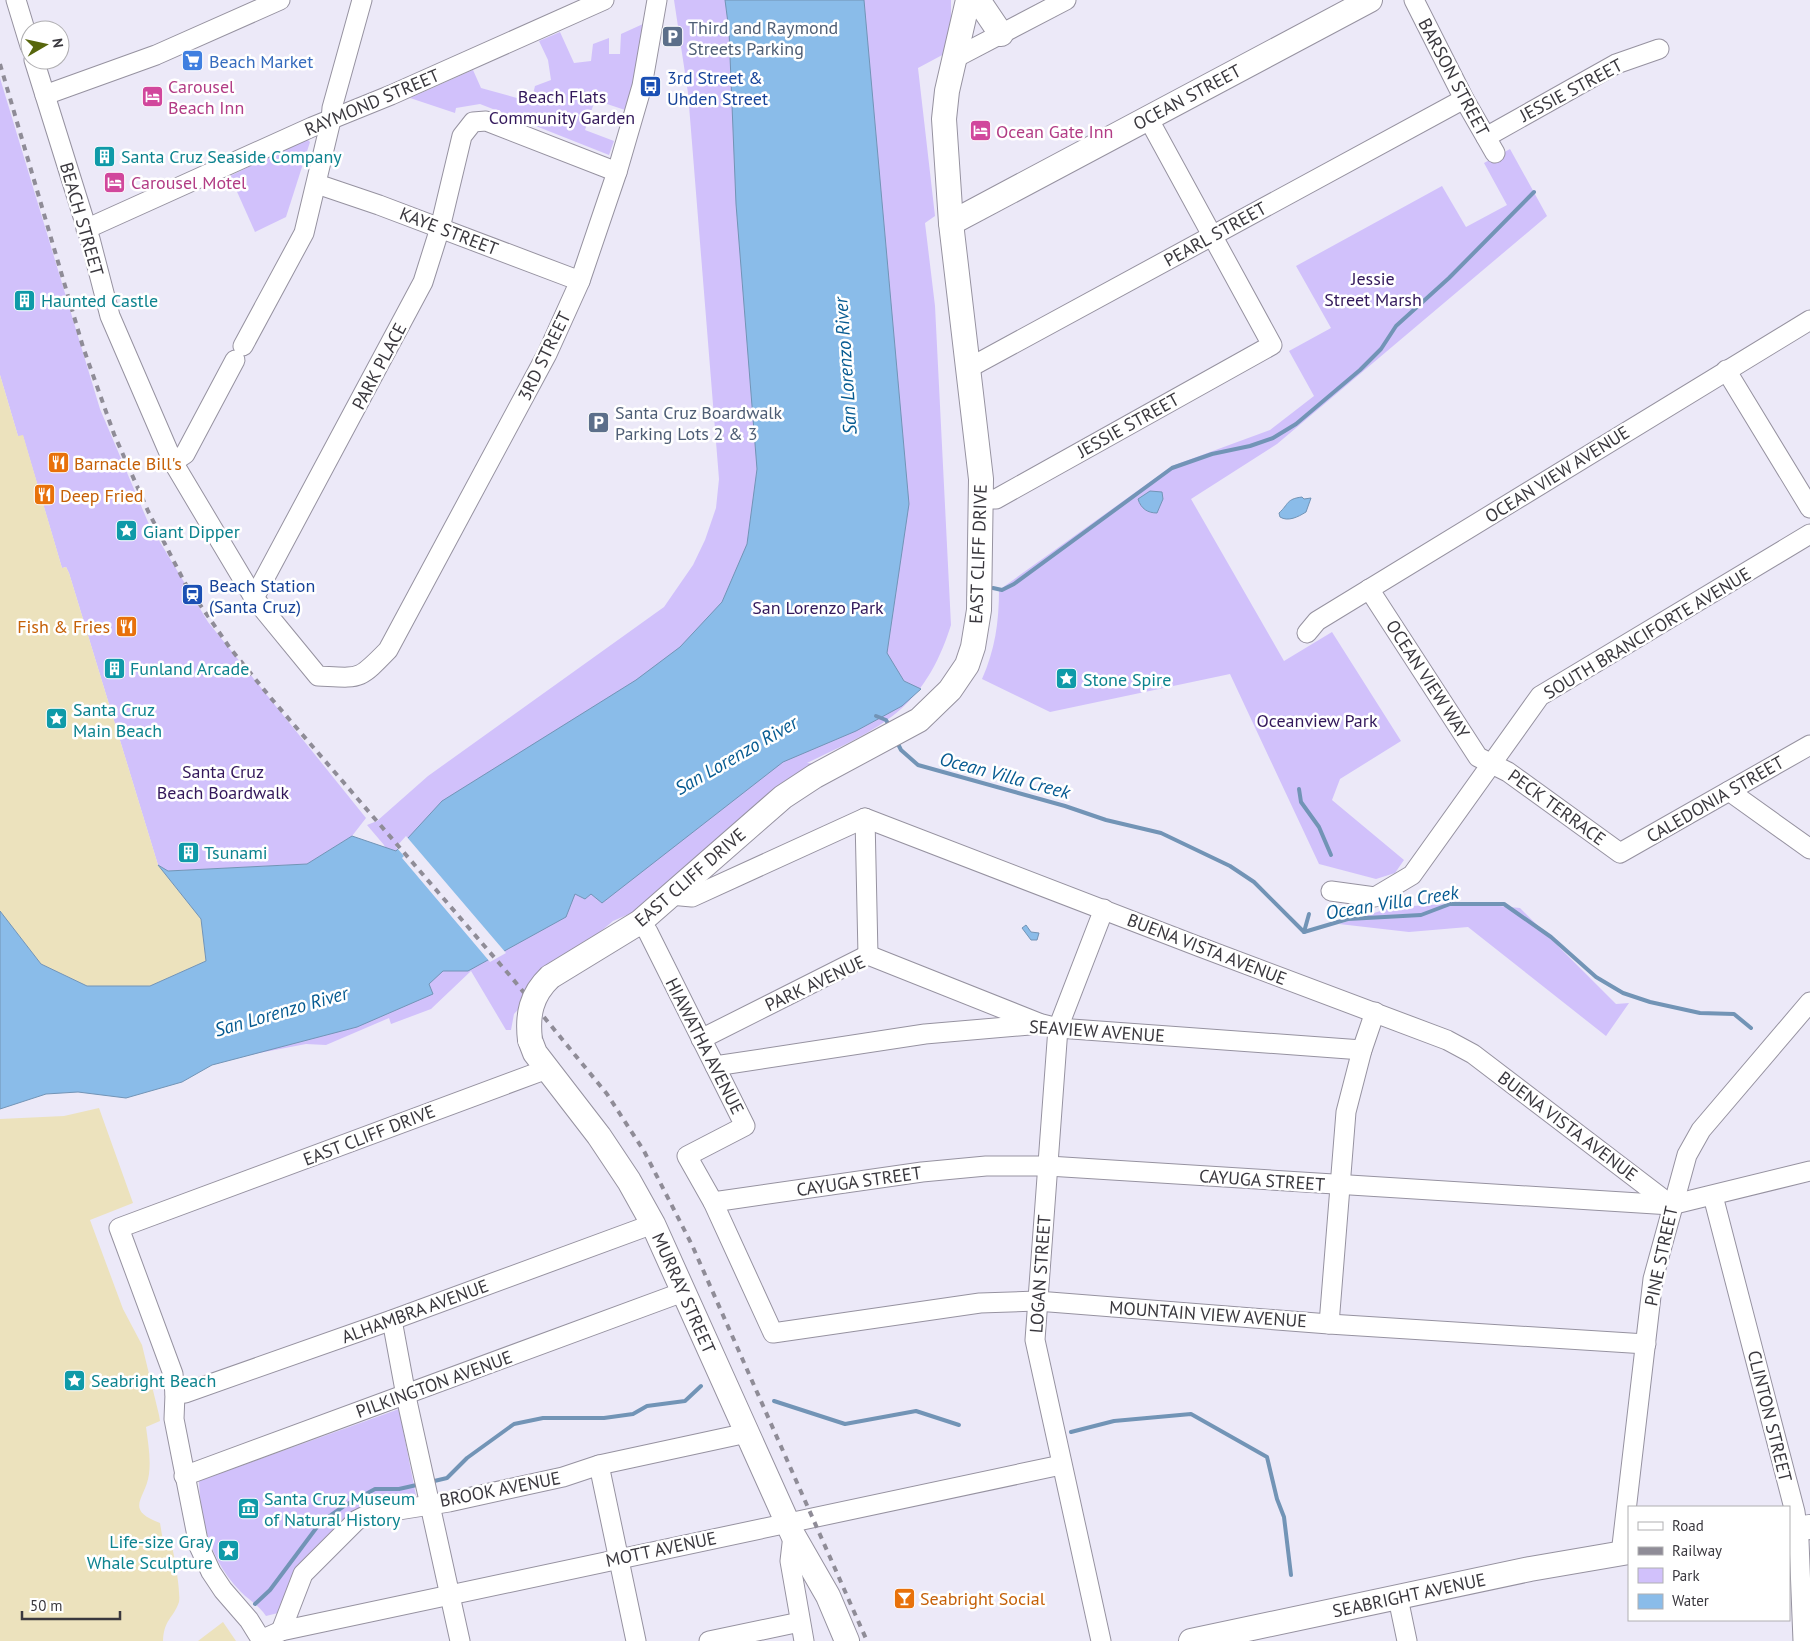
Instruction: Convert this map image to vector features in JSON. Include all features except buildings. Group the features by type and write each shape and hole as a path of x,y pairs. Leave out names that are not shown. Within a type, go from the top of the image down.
{"main road":[{"name":"EAST CLIFF DRIVE","path":"547,1068 535,1053 530,1040 529,1014 532,1003 542,985 550,977 640,922 783,797 815,776 919,720 950,690 967,665 977,629 981,573 982,499 979,454 967,369 951,223 944,119 947,91 957,57 968,0"},
{"path":"978,0 1002,34"},
{"name":"OCEAN STREET","path":"951,223 1370,0"},
{"name":"MURRAY STREET","path":"547,1068 599,1136 653,1224 790,1529 828,1596 847,1641"},
{"name":"SEABRIGHT AVENUE","path":"1193,1641 1530,1569 1625,1553"}],"street":[{"path":"16,0 22,20"},
{"path":"45,95 156,55 280,0"},
{"path":"173,462 185,454 304,233 317,184 332,108 362,0"},
{"name":"RAYMOND STREET","path":"86,229 604,0"},
{"name":"3RD STREET","path":"355,678 367,671 388,650 546,354 580,280 617,172 642,86 657,0"},
{"path":"957,57 1066,0"},
{"name":"BARSON STREET","path":"1414,0 1464,99 1490,145"},
{"name":"JESSIE STREET","path":"1490,145 1616,64 1659,49"},
{"name":"BEACH STREET","path":"37,70 86,229 110,316 173,462 254,598 318,676 355,678"},
{"name":"PEARL STREET","path":"967,369 1464,99"},
{"path":"1148,118 1213,235"},
{"name":"PARK PLACE","path":"254,598 423,282 440,228 462,136 473,122 486,121 617,172"},
{"name":"KAYE STREET","path":"317,184 580,280"},
{"name":"JESSIE STREET","path":"982,499 996,499 1272,345 1213,235"},
{"name":"OCEAN VIEW AVENUE","path":"1307,632 1317,621 1810,320"},
{"path":"1726,370 1810,508"},
{"name":"SOUTH BRANCIFORTE AVENUE","path":"1331,890 1375,896 1412,875 1540,696 1810,534"},
{"name":"OCEAN VIEW WAY","path":"1370,589 1478,757 1492,763"},
{"name":"CALEDONIA STREET","path":"1620,853 1810,745"},
{"name":"PECK TERRACE","path":"1492,763 1508,772 1620,853"},
{"path":"1729,791 1810,849"},
{"path":"677,888 692,890 712,888 865,818 868,955"},
{"name":"BUENA VISTA AVENUE","path":"865,818 1104,909 1200,948 1446,1040 1473,1054 1671,1205"},
{"name":"LOGAN STREET","path":"1101,1641 1035,1340 1048,1166 1050,1026 1104,909"},
{"name":"HIAWATHA AVENUE","path":"640,922 648,932 745,1126 687,1156 712,1202 773,1334"},
{"name":"PARK AVENUE","path":"701,1039 868,955 1050,1026"},
{"name":"PINE STREET","path":"1630,1506 1653,1279 1671,1205 1687,1155 1701,1130 1810,1002"},
{"path":"1329,1324 1346,1112 1362,1050 1375,1012"},
{"name":"SEAVIEW AVENUE","path":"715,1066 925,1034 1050,1026 1362,1050"},
{"name":"EAST CLIFF DRIVE","path":"262,1640 249,1620 223,1590 211,1572 199,1546 174,1419 175,1394 173,1374 119,1228 547,1068"},
{"name":"CAYUGA STREET","path":"712,1202 931,1171 986,1166 1048,1166 1671,1205 1810,1171"},
{"name":"CLINTON STREET","path":"1713,1196 1799,1528 1803,1641"},
{"name":"ALHAMBRA AVENUE","path":"175,1394 185,1393 392,1320 653,1224"},
{"name":"PILKINGTON AVENUE","path":"184,1476 683,1292"},
{"name":"MOUNTAIN VIEW AVENUE","path":"773,1334 980,1303 1037,1302 1329,1324 1646,1344"},
{"path":"392,1320 406,1394 460,1641"},
{"name":"BROOK AVENUE","path":"281,1631 302,1574 357,1520 366,1515 430,1503 449,1502 562,1477 599,1465 747,1432"},
{"path":"599,1465 617,1559 636,1641"},
{"name":"MOTT AVENUE","path":"262,1640 281,1631 617,1559 790,1529 812,1518 1061,1465"},
{"name":"PINE STREET","path":"1625,1553 1628,1523"},
{"path":"790,1529 790,1561 804,1641"},
{"path":"1398,1598 1407,1641"},
{"path":"709,1641 800,1622"}],"green space":[{"name":"San Lorenzo Park","path":"674,0 951,0 951,23 946,53 918,68 935,216 925,223 935,306 951,625 940,654 928,677 913,697 897,712 857,738 807,763 818,764 643,908 613,921 550,974 514,1014 511,1030 506,1030 471,971 431,1009 391,1024 389,1018 326,1045 306,1044 244,1056 93,1094 92,1081 413,911 384,845 367,825 377,821 428,776 664,607 693,565 705,540 716,508 719,479 688,93"},
{"name":"Beach Flats Community Garden","path":"643,24 634,81 625,110 595,100 585,130 614,141 609,155 480,104 456,108 455,113 410,98 473,70 481,88 531,102 535,86 551,80 548,60 539,41 560,32 574,63 591,61 593,44 609,38 609,54 620,54 621,34"},
{"name":"Santa Cruz Beach Boardwalk","path":"0,78 100,409 148,522 208,622 366,818 352,836 307,864 167,871 158,865 69,573 66,567 62,568 23,436 18,436 0,375"},
{"path":"307,139 310,142 286,217 255,232 230,176"},
{"name":"Oceanview Park","path":"1510,149 1547,216 1277,444 1191,499 1284,661 1332,632 1401,741 1340,779 1332,800 1404,860 1395,873 1376,879 1319,864 1230,674 1050,712 982,679 995,636 999,590 1172,466 1270,430 1314,396 1289,351 1331,328 1296,266 1442,186 1466,227 1507,205 1484,163"},
{"path":"1468,903 1520,908 1616,1004 1629,1003 1606,1036 1468,927 1409,932 1339,924 1393,907"},
{"path":"399,1409 417,1501 347,1522 289,1583 282,1612 266,1616 231,1580 215,1554 205,1526 199,1481"}],"sand":[{"name":"Santa Cruz Main Beach","path":"0,375 18,436 23,435 62,568 66,567 69,573 158,865 201,919 206,961 150,986 87,986 41,964 0,911"},
{"name":"Seabright Beach","path":"99,1108 133,1203 90,1220 123,1309 142,1345 159,1415 160,1421 146,1427 150,1468 139,1508 149,1518 160,1523 163,1541 170,1541 177,1572 179,1602 167,1623 163,1641 0,1641 0,1119 64,1116"},
{"path":"223,1622 236,1641 198,1641"}],"water":[{"name":"San Lorenzo Park","path":"725,0 864,0 909,504 887,653 904,681 921,689 902,706 856,731 783,762 602,903 591,894 585,899 575,894 566,917 468,971 443,971 429,984 433,994 357,1027 212,1065 182,1082 126,1098 78,1092 46,1094 0,1109 0,911 41,964 87,986 150,986 206,961 201,919 158,865 168,871 307,864 352,836 396,851 442,801 636,680 680,647 722,602 747,544 757,469 736,204 729,31"},
{"path":"1150,491 1162,492 1163,499 1157,513 1145,510 1138,499"},
{"path":"1302,497 1304,499 1311,498 1306,512 1290,519 1280,517 1279,513 1288,502"},
{"path":"1026,925 1031,932 1039,933 1037,940 1031,940 1022,928"}],"pier":[{"path":"406,836 506,953 490,962 402,858 404,856 396,847"}],"waterway":[{"name":"Jessie Street Marsh","path":"993,588 1002,590 1014,584 1172,468 1212,454 1250,446 1273,438 1296,424 1360,370 1381,349 1396,326 1449,278 1534,192"},
{"name":"Ocean Villa Creek","path":"876,716 886,720 890,727"},
{"name":"Ocean Villa Creek","path":"897,742 901,750 918,765 1065,806 1106,820 1161,833 1230,866 1254,882 1304,932 1348,919 1421,915 1450,904 1504,904 1551,937 1596,977 1623,993 1650,1002 1700,1013 1734,1014 1751,1028"},
{"path":"1299,789 1301,802 1319,827 1331,855"},
{"path":"1304,932 1309,914"},
{"path":"430,1482 447,1478 467,1458 514,1424 543,1418 604,1418 633,1414 647,1406 685,1401 701,1386"},
{"path":"774,1401 845,1424 916,1411 959,1425"},
{"path":"1071,1432 1114,1421 1191,1414 1267,1457 1277,1499 1284,1517 1291,1575"},
{"path":"255,1604 270,1590 320,1523 344,1506 375,1489 399,1489 421,1484"}],"railway":[{"path":"0,64 83,347 114,434 148,511 185,583 230,648 270,697 512,978 607,1094 644,1151 692,1245 867,1641"}],"place":[{"name":"Third and Raymond Streets Parking","path":"672,37"},
{"name":"Beach Market","path":"193,61"},
{"name":"3rd Street & Uhden Street","path":"651,87"},
{"name":"Carousel Beach Inn","path":"152,96"},
{"name":"Ocean Gate Inn","path":"980,131"},
{"name":"Santa Cruz Seaside Company","path":"105,156"},
{"name":"Carousel Motel","path":"115,182"},
{"name":"Haunted Castle","path":"25,300"},
{"name":"Santa Cruz Boardwalk Parking Lots 2 & 3","path":"599,422"},
{"name":"Barnacle Bill's","path":"58,463"},
{"name":"Deep Fried","path":"44,495"},
{"name":"Giant Dipper","path":"127,531"},
{"name":"Beach Station (Santa Cruz)","path":"193,595"},
{"name":"Fish & Fries","path":"126,626"},
{"name":"Funland Arcade","path":"114,668"},
{"name":"Stone Spire","path":"1067,679"},
{"name":"Santa Cruz Main Beach","path":"57,719"},
{"name":"Tsunami","path":"188,852"},
{"name":"Seabright Beach","path":"75,1380"},
{"name":"Santa Cruz Museum of Natural History","path":"248,1508"},
{"name":"Life-size Gray Whale Sculpture","path":"229,1551"},
{"name":"Seabright Social","path":"904,1598"}],"water label":[{"name":"San Lorenzo River","path":"845,366"},
{"name":"San Lorenzo River","path":"736,755"},
{"name":"San Lorenzo River","path":"281,1011"}]}
